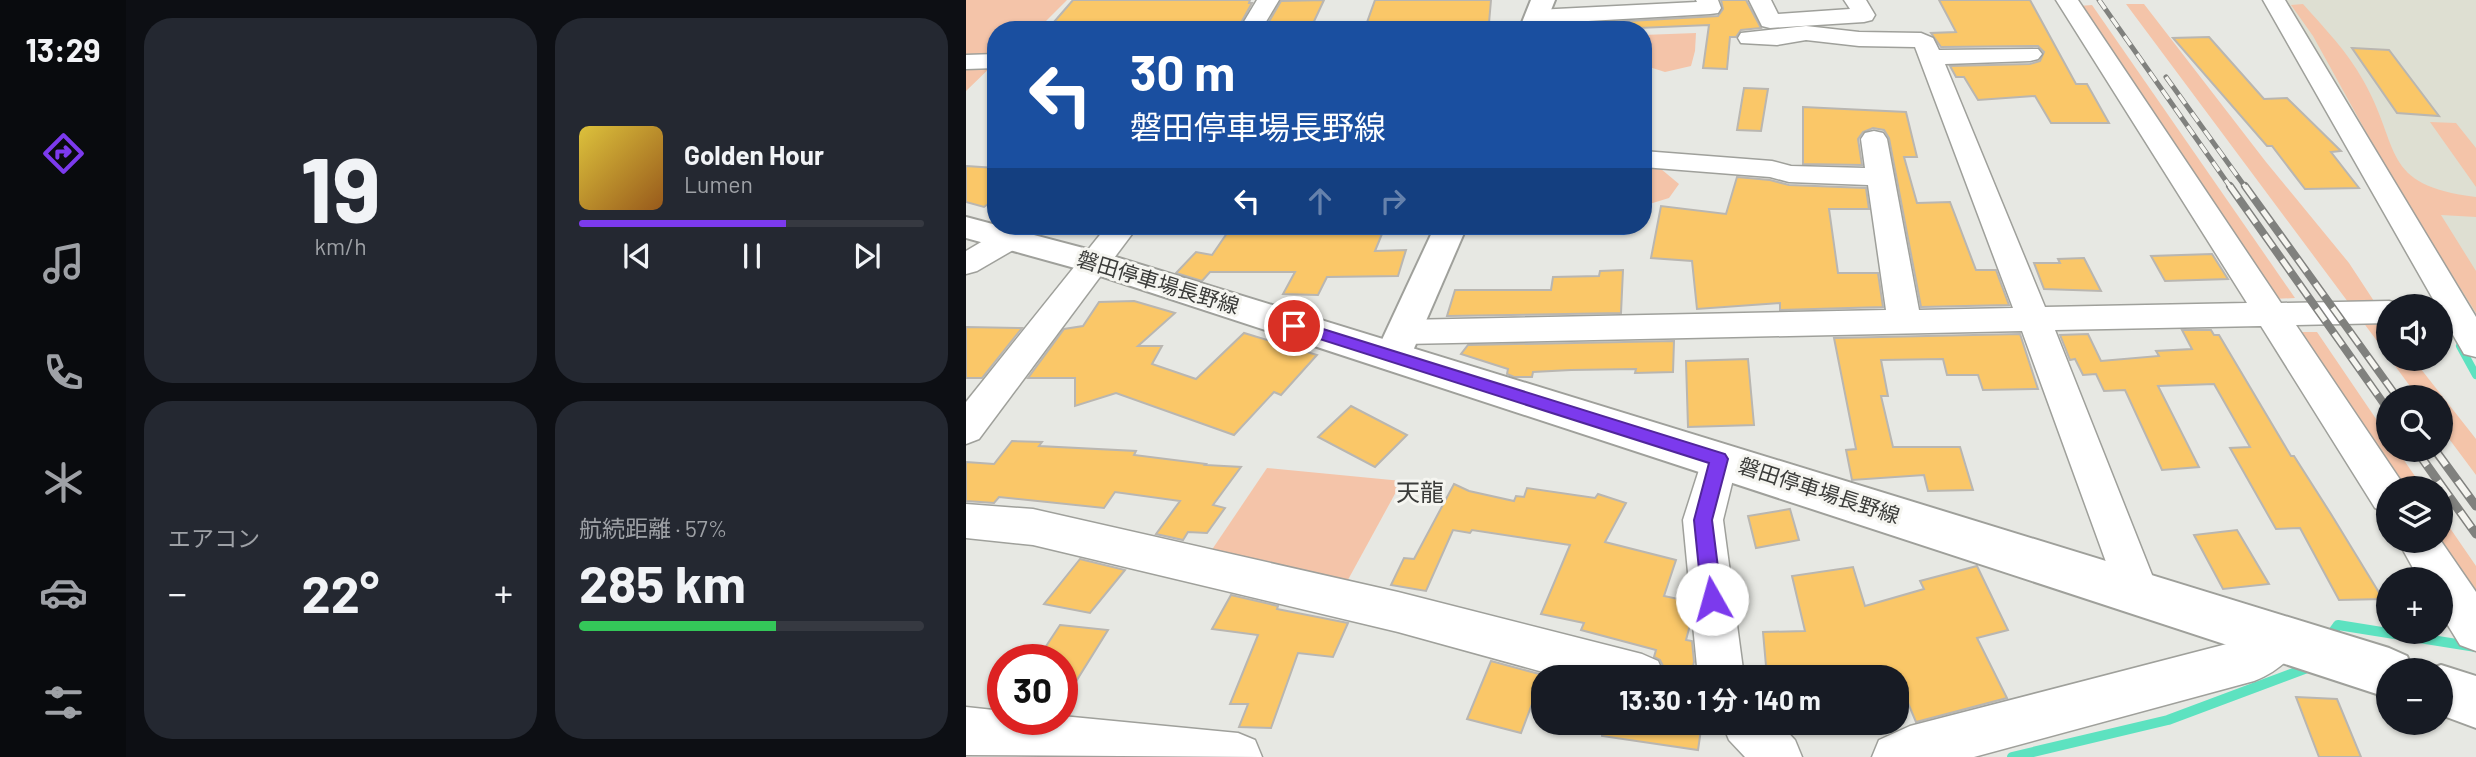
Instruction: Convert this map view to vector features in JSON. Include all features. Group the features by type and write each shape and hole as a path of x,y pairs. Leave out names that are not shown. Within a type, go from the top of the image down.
{"main road":[{"name":"磐田停車場長野線","path":"966,227 987,233"},
{"name":"磐田停車場長野線","path":"995,235 1399,345 1719,459 2376,669"},
{"path":"1399,345 1447,235"},
{"path":"2453,694 2476,702"}],"street":[{"path":"1255,21 1268,0"},
{"path":"1536,16 1710,8 1707,0"},
{"path":"1760,0 1770,21 1864,15 1855,0"},
{"path":"2067,0 2376,476"},
{"path":"2274,0 2439,294"},
{"path":"1749,38 1777,38 1806,33 1859,39 1921,40 1925,43 2034,318 2138,595"},
{"path":"1931,57 2030,54"},
{"path":"966,62 987,61"},
{"path":"1874,139 1904,320"},
{"path":"1652,160 1772,169 1789,174 1880,177"},
{"path":"967,428 1116,235"},
{"path":"966,264 1009,239"},
{"path":"1399,345 1904,320 2376,312"},
{"path":"2453,316 2476,345"},
{"path":"1719,459 1703,520 1720,665"},
{"path":"966,521 1033,527 1398,612 1597,665"},
{"path":"2426,553 2476,630"},
{"path":"1896,757 1910,750 2254,659 2280,638"},
{"path":"966,731 1212,756"},
{"path":"1757,735 1778,757"}],"shaded area":[{"path":"966,0 1067,0 1046,21 987,21 987,71 966,91"},
{"path":"2283,0 2476,0 2476,317"},
{"path":"2126,4 2144,4 2266,162 2349,263 2376,304 2376,340"},
{"path":"2303,4 2357,69 2375,104 2390,144 2408,173 2423,183 2445,191 2476,197 2476,217 2441,215 2476,271 2476,313 2397,188 2313,36 2291,5"},
{"path":"2092,5 2295,298 2272,299 2079,6"},
{"path":"1696,33 1691,66 1665,72 1652,68 1652,35"},
{"path":"2430,122 2456,123 2476,148 2476,187"},
{"path":"1652,163 1679,184 1669,198 1652,203"},
{"path":"2294,332 2317,332 2376,419 2376,453"},
{"path":"2399,371 2422,371 2433,385 2409,385"},
{"path":"2453,410 2476,439 2476,475 2453,444"},
{"path":"2382,462 2405,462 2415,476 2392,476"},
{"path":"1267,468 1402,481 1338,598 1201,566"},
{"path":"2453,532 2476,566 2476,600 2444,553 2453,553"}],"building":[{"path":"1073,0 1250,0 1249,3 1252,3 1242,21 1055,21"},
{"path":"1324,0 1314,21 1269,21 1281,1"},
{"path":"1375,0 1491,0 1489,21 1368,21"},
{"path":"1721,0 1746,0 1761,28 1741,30 1736,37 1730,37 1727,69 1703,68 1709,25 1652,27 1652,21 1628,21 1718,16 1723,9"},
{"path":"1939,0 2030,0 2076,84 2087,84 2109,123 2051,123 2035,96 1978,100 1964,77 1956,77 1950,66 2030,64 2040,61 2044,52 2038,46 1941,47 1931,33 1956,32"},
{"path":"2209,37 2264,99 2287,98 2341,151 2331,152 2359,188 2305,189 2272,146 2267,146 2173,38"},
{"path":"2352,48 2389,50 2439,116 2397,113"},
{"path":"1744,88 1768,89 1761,131 1737,130"},
{"path":"1803,107 1906,112 1917,157 1904,157 1917,203 1950,202 1976,270 1996,270 2009,305 1921,307 1889,138 1884,130 1873,128 1863,132 1858,139 1862,165 1803,164"},
{"path":"966,166 987,167 987,205 984,207 966,202"},
{"path":"1737,177 1789,185 1866,188 1869,209 1829,209 1838,273 1878,273 1883,307 1780,310 1780,303 1697,309 1692,261 1651,258 1661,206 1726,214"},
{"path":"1226,235 1382,235 1375,251 1406,250 1398,276 1327,277 1318,295 1283,294 1295,272 1210,272 1202,281 1176,273 1196,252 1212,255"},
{"path":"2212,254 2228,279 2165,281 2151,256"},
{"path":"2084,258 2101,291 2044,289 2034,263 2060,263 2058,259"},
{"path":"1623,270 1621,313 1447,316 1455,290 1551,290 1553,277 1599,276 1600,271"},
{"path":"1134,301 1175,313 1138,346 1162,346 1152,364 1196,379 1244,333 1317,355 1281,395 1274,392 1234,435 1116,393 1075,406 1075,378 1028,378 1064,329 1083,326 1099,302"},
{"path":"966,327 1022,328 982,378 966,378"},
{"path":"2182,330 2211,330 2214,335 2219,335 2291,456 2294,456 2376,588 2376,599 2339,600 2300,528 2276,529 2230,448 2250,447 2214,384 2158,386 2199,467 2162,470 2125,390 2104,391 2096,374 2083,375 2075,359 2070,360 2060,335 2088,334 2101,361 2159,356 2156,351 2192,349"},
{"path":"2020,334 2038,389 1983,390 1978,375 1947,375 1943,359 1881,360 1888,396 1881,396 1893,447 1960,447 1973,490 1928,491 1924,475 1852,480 1846,450 1856,449 1834,338"},
{"path":"1674,341 1673,372 1635,373 1636,369 1571,370 1533,372 1532,377 1514,377 1507,374 1508,369 1461,354 1468,345"},
{"path":"1748,359 1754,425 1688,427 1686,361"},
{"path":"1351,406 1407,435 1375,467 1318,437"},
{"path":"1012,441 1042,442 1039,446 1136,451 1134,455 1241,467 1213,505 1225,508 1207,533 1188,532 1183,540 1156,534 1180,501 1115,492 1104,508 999,497 994,503 966,501 966,462 994,464"},
{"path":"1454,484 1469,491 1514,501 1516,496 1524,497 1527,488 1595,498 1598,494 1626,503 1605,542 1676,560 1664,596 1688,601 1690,625 1686,640 1692,641 1693,665 1662,665 1654,657 1656,650 1581,630 1584,623 1541,614 1570,545 1472,530 1470,533 1453,530 1426,591 1391,585 1404,558 1414,559"},
{"path":"1790,509 1799,540 1756,548 1748,516"},
{"path":"2237,530 2269,584 2223,589 2194,535"},
{"path":"1080,559 1125,570 1090,613 1044,604"},
{"path":"1977,566 2008,630 1977,638 2007,698 1916,722 1909,705 1909,665 1766,665 1763,632 1805,631 1792,576 1853,567 1865,606 1924,589 1920,581"},
{"path":"1231,595 1278,606 1277,609 1348,623 1333,657 1298,653 1271,728 1239,727 1248,704 1230,704 1258,635 1212,629"},
{"path":"1060,625 1108,630 1078,678 1078,644 1048,644"},
{"path":"1491,661 1531,672 1531,707 1521,733 1467,719"},
{"path":"2296,697 2337,699 2361,757 2319,757"},
{"path":"1602,735 1700,735 1698,750"}],"waterway":[{"path":"2460,346 2476,375"},
{"path":"2328,639 2338,625 2476,647"},
{"path":"2012,757 2168,720 2307,668 2310,664"}],"railway":[{"path":"2099,0 2231,188"},
{"path":"2166,77 2246,188"},
{"path":"2230,186 2376,393"},
{"path":"2245,186 2388,385"},
{"path":"2425,462 2476,534"},
{"path":"2444,462 2476,506"}],"district":[{"name":"天龍","path":"1420,493"}],"route":[{"path":"1294,326 1719,459 1703,520 1712,599"}]}
